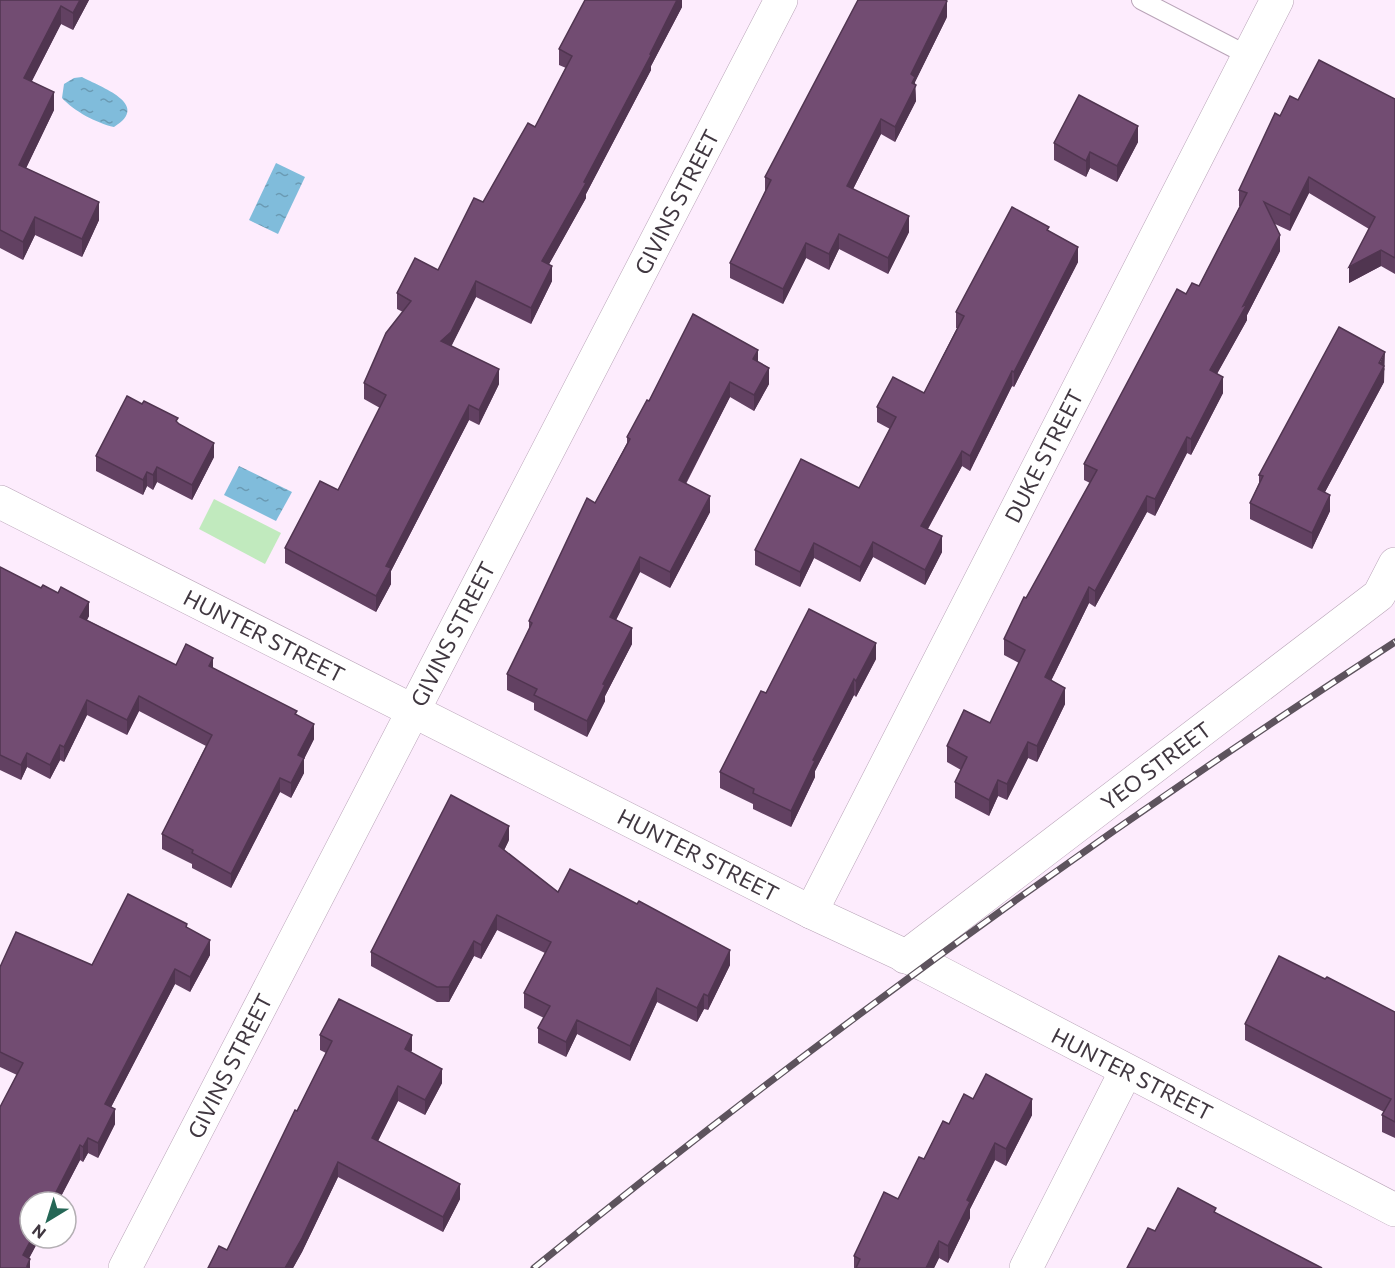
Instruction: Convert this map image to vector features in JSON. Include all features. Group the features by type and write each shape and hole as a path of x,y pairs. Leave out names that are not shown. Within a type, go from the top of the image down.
{"street":[{"name":"GIVINS STREET","path":"125,1268 782,0"},
{"name":"DUKE STREET","path":"811,912 1277,0"},
{"name":"HUNTER STREET","path":"0,502 811,912 905,957 1395,1210"},
{"name":"YEO STREET","path":"905,957 1379,595 1395,564"},
{"path":"1026,1268 1126,1071"}],"lane":[{"path":"1141,0 1249,56"}],"green space":[{"path":"214,499 281,533 265,564 199,529"}],"water":[{"path":"82,77 119,97 128,111 124,119 114,127 100,123 86,116 62,98 64,84 74,78"},
{"path":"276,163 305,177 278,234 249,220"},
{"path":"239,466 292,492 276,521 224,495"}],"building":[{"path":"0,0 80,0 73,13 61,6 24,78 54,92 19,165 99,202 82,239 35,217 23,242 0,230"},
{"path":"585,0 677,0 651,55 584,182 586,183 542,261 552,266 531,308 476,281 451,332 441,341 499,369 479,410 469,405 386,566 391,568 376,596 285,548 320,481 338,490 386,395 364,383 386,333 411,301 397,293 415,258 438,270 474,198 483,202 528,123 535,127 572,56 559,49"},
{"path":"858,0 947,1 911,74 915,77 912,83 916,85 895,127 881,119 847,186 909,216 888,258 839,234 829,254 806,243 783,289 730,263 771,180 765,177"},
{"path":"1319,60 1395,99 1395,258 1381,250 1349,267 1375,217 1309,177 1290,215 1264,202 1280,235 1243,306 1247,304 1210,370 1223,377 1191,439 1187,437 1155,499 1147,496 1095,591 1089,587 1045,677 1065,688 1037,746 1028,742 1007,784 998,780 989,800 955,782 967,757 947,746 964,710 990,723 1025,650 1004,639 1024,597 1026,598 1097,470 1084,464 1177,289 1186,294 1192,283 1199,286 1247,193 1239,190 1275,113 1280,116 1290,96 1298,100"},
{"path":"1079,95 1138,126 1117,166 1090,152 1086,161 1054,143"},
{"path":"1012,207 1049,227 1047,230 1078,247 970,456 962,451 921,526 942,536 925,570 873,542 860,567 814,543 800,572 755,550 801,459 859,488 896,417 877,407 893,377 924,393 964,316 956,312"},
{"path":"693,314 758,350 753,359 769,368 754,395 730,382 679,480 710,496 670,572 640,557 610,617 632,628 587,721 534,695 537,689 507,674 532,623 529,621 587,498 595,503 630,439 627,437 647,400 649,401"},
{"path":"1339,327 1385,352 1379,363 1384,366 1318,489 1330,495 1312,533 1250,503 1263,476 1259,475"},
{"path":"127,396 142,404 144,401 178,418 176,421 179,424 214,443 192,485 157,467 153,475 147,472 143,480 96,456"},
{"path":"0,567 41,588 43,585 58,593 61,587 89,602 80,617 176,665 186,644 213,658 209,666 297,711 295,714 314,724 298,755 304,758 291,783 280,778 231,874 162,834 212,735 139,696 127,720 87,700 64,747 60,745 50,765 27,753 21,765 0,755"},
{"path":"809,609 876,643 856,681 854,679 813,760 815,761 791,811 753,793 754,789 720,772 761,691 766,693"},
{"path":"451,795 509,826 499,846 558,892 570,869 637,904 639,901 730,950 708,996 704,994 697,1008 657,988 630,1046 577,1020 566,1042 538,1028 550,1006 524,993 551,942 497,915 481,945 474,941 449,987 437,987 371,952"},
{"path":"128,894 187,924 186,927 210,940 190,977 175,969 105,1104 115,1109 98,1143 88,1138 83,1147 80,1145 57,1190 18,1190 18,1250 26,1250 23,1255 30,1259 27,1268 0,1268 0,1107 23,1063 0,1052 0,967 16,932 92,965"},
{"path":"1279,956 1325,979 1327,977 1395,1012 1395,1122 1382,1115 1391,1099 1245,1024"},
{"path":"339,999 412,1035 405,1049 442,1069 425,1100 398,1086 372,1138 460,1184 443,1217 338,1162 285,1268 208,1268 219,1246 227,1250 295,1110 297,1111 332,1041 320,1035"},
{"path":"986,1074 1032,1099 1006,1149 995,1143 967,1200 970,1202 948,1246 939,1241 926,1268 856,1268 860,1259 854,1256 884,1192 898,1199 919,1157 924,1159 943,1121 949,1124 964,1094 973,1099"},
{"path":"1178,1188 1216,1208 1214,1212 1322,1268 1127,1268 1148,1228 1155,1231"}],"railway":[{"path":"534,1268 743,1103 956,943 1173,790 1395,642"}]}
